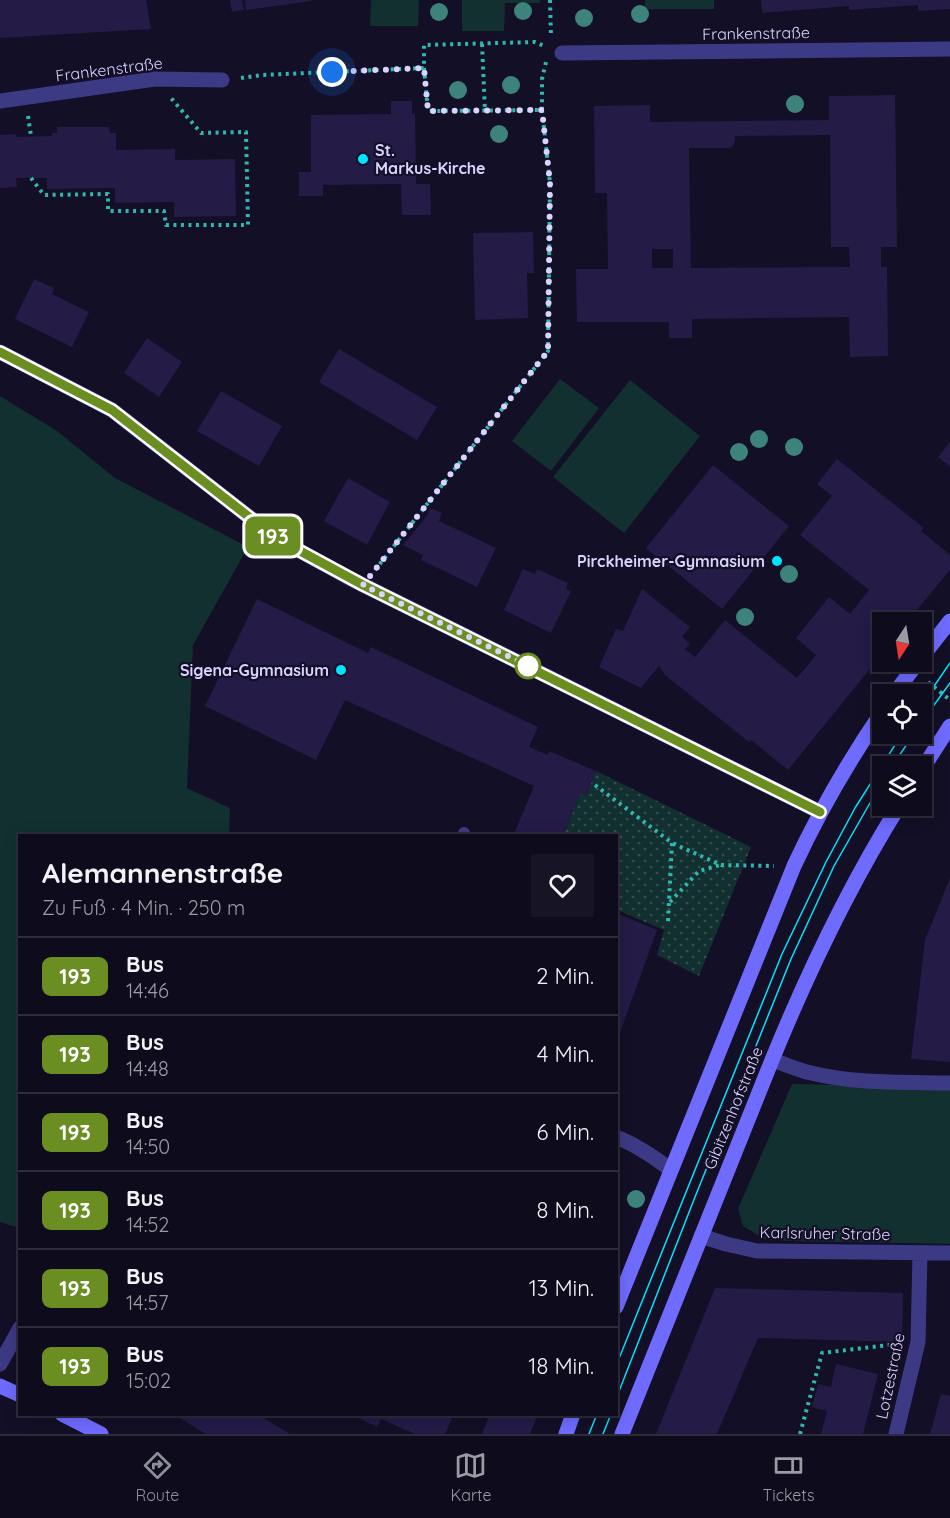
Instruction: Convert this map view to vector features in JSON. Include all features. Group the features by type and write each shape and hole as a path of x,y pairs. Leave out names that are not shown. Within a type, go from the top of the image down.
{"main road":[{"path":"932,647 947,630"},
{"path":"902,684 911,672"},
{"path":"931,756 950,726"},
{"name":"Gibitzenhofstraße","path":"618,1302 794,866 820,812 872,727"},
{"name":"Gibitzenhofstraße","path":"622,1434 772,1060 810,972 844,901 893,816"},
{"path":"0,1386 18,1394"},
{"path":"66,1416 101,1434"},
{"path":"566,1434 572,1416"}],"street":[{"name":"Frankenstraße","path":"556,51 950,49"},
{"name":"Frankenstraße","path":"0,102 155,79 222,80"},
{"path":"0,352 112,410 276,538 363,585 820,812"},
{"path":"772,1060 809,1073 832,1077 889,1082 950,1083"},
{"path":"618,1138 648,1152 671,1170"},
{"name":"Karlsruher Straße","path":"701,1236 757,1251 950,1253"},
{"name":"Lotzestraße","path":"896,1434 918,1342 920,1252"},
{"path":"0,1364 18,1332"}],"path":[{"path":"363,585 548,351 550,183 542,110 543,68 556,51 550,0"},
{"path":"542,110 428,111 424,45 535,42 556,51"},
{"path":"482,44 485,111"},
{"path":"222,80 262,75 424,68"},
{"path":"31,178 44,195 108,194 108,211 164,211 166,225 248,225 246,132 201,133 155,79"},
{"path":"944,706 949,699"},
{"path":"595,785 672,843 721,865"},
{"path":"668,921 672,843"},
{"path":"670,902 699,871 721,865 794,866"},
{"path":"800,1434 822,1353 918,1342"}],"green space":[{"path":"371,0 419,0 418,26 370,26"},
{"path":"462,0 540,0 540,3 505,3 504,31 462,31"},
{"path":"645,0 714,0 714,9 645,9"},
{"path":"560,379 599,408 551,471 512,441"},
{"path":"630,380 700,436 624,533 553,477"},
{"path":"0,396 57,431 115,478 248,547 193,645 187,788 230,808 229,834 18,834 18,1228 0,1222"},
{"path":"596,771 751,847 699,976 657,955 664,930 618,910 618,834 564,834 581,792 586,795"},
{"path":"792,1084 950,1087 950,1244 764,1239 743,1226 738,1209"}],"building":[{"path":"0,0 146,0 151,29 0,38"},
{"path":"230,0 242,0 244,10 232,12"},
{"path":"245,0 311,0 311,1 246,10"},
{"path":"761,0 950,0 950,9 918,11 918,5 849,10 849,6 762,13"},
{"path":"895,95 897,247 881,247 881,267 887,267 888,356 850,357 849,317 692,319 692,338 669,338 669,322 577,322 576,269 608,269 607,193 595,193 594,106 650,105 650,122 829,120 829,96","holes":["830,135 831,247 849,247 850,267 691,268 689,148 729,148 733,146 735,136","652,249 673,249 673,268 652,268"]},
{"name":"St. Markus-Kirche","path":"391,101 412,101 412,114 415,114 416,184 430,184 431,215 402,215 401,184 323,185 323,196 299,196 299,172 311,172 311,115 391,114"},
{"path":"57,127 109,127 110,133 116,133 116,150 175,149 175,160 235,159 236,216 174,217 174,202 115,203 115,188 47,189 47,178 16,178 17,187 0,188 0,135 52,136 52,133 57,133"},
{"path":"533,232 534,273 527,273 528,318 475,320 473,233"},
{"path":"34,279 54,288 52,294 89,312 72,347 15,319"},
{"path":"147,338 182,362 159,397 124,373"},
{"path":"339,349 437,407 417,440 319,382"},
{"path":"221,391 282,426 259,466 197,431"},
{"path":"950,442 950,467 938,457"},
{"path":"837,459 924,528 921,531 950,555 950,570 915,612 872,612 872,666 788,770 665,675 659,666 641,688 599,667 616,629 623,631 642,589 690,627 682,637 690,644 685,649 695,657 725,620 797,678 816,655 796,638 829,597 850,614 869,590 800,535 832,496 817,484"},
{"path":"713,465 789,526 722,609 646,548"},
{"path":"348,478 390,502 367,545 324,521"},
{"path":"430,508 442,513 439,521 496,548 477,587 421,560 423,555 403,545 427,516"},
{"path":"523,569 535,574 537,569 568,583 566,589 571,591 551,633 504,610"},
{"path":"257,599 368,653 371,647 538,727 529,747 548,755 549,751 596,771 586,795 581,792 564,834 514,834 534,786 345,700 316,760 205,706"},
{"path":"950,878 950,1062 911,1059 925,940"},
{"path":"618,914 657,930 618,1038"},
{"path":"715,1288 903,1293 902,1342 758,1338 717,1434 656,1434"},
{"path":"836,1364 878,1374 863,1434 821,1434 827,1411 812,1407 818,1384 831,1387"},
{"path":"941,1394 950,1396 950,1434 930,1434"},
{"path":"176,1416 260,1416 290,1434 206,1434"},
{"path":"355,1416 453,1416 445,1434 415,1434 381,1419 377,1427"},
{"path":"489,1416 537,1416 530,1434 482,1434"}],"tram line":[{"path":"932,689 950,663"},
{"path":"932,708 950,683"},
{"path":"618,1361 782,954 855,808 896,744"},
{"path":"899,756 907,744"},
{"path":"618,1394 791,959 834,866 872,800"},
{"path":"589,1434 596,1416"},
{"path":"603,1434 610,1416"}],"bus line":[{"name":"193","path":"0,352 112,410 276,538 363,585 820,812"}],"place":[{"name":"St. Markus-Kirche","path":"363,159"},
{"name":"Pirckheimer-Gymnasium","path":"777,561"},
{"name":"Sigena-Gymnasium","path":"341,670"}],"route":[{"path":"332,72 424,68 428,111 542,110 550,183 548,351 363,585 528,666"}]}
